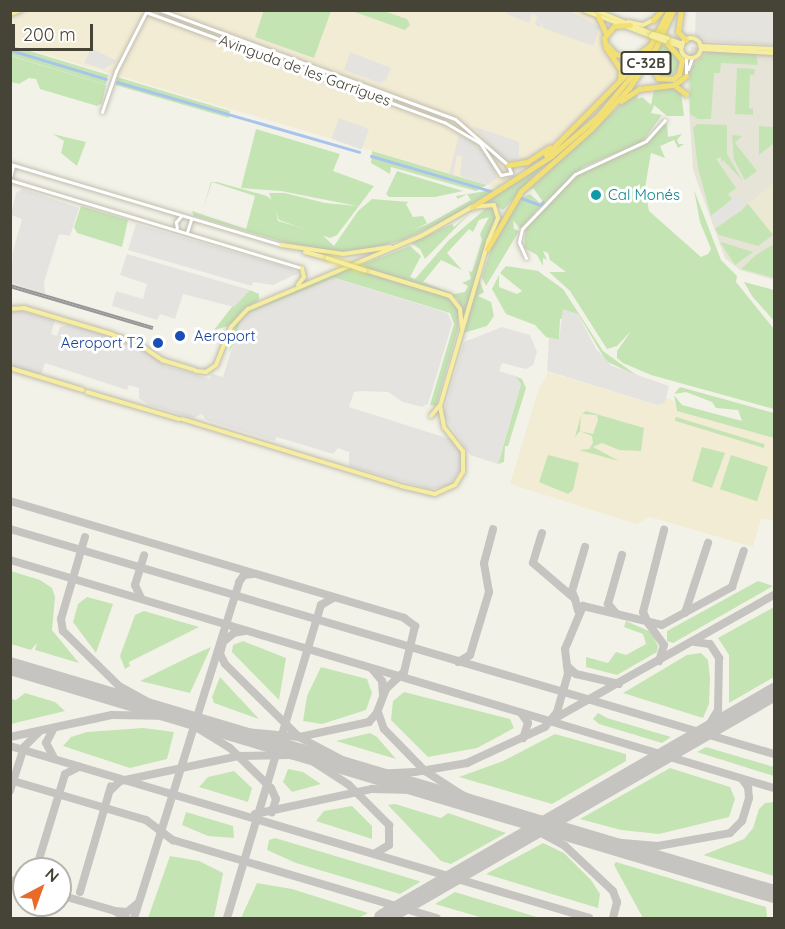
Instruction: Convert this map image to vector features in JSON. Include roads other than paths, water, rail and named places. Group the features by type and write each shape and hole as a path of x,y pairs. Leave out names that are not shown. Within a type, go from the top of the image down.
{"highway":[{"path":"653,20 662,10"},
{"path":"666,40 680,57 682,67 676,77 668,80 655,75 651,63 671,10"},
{"path":"516,179 579,124 612,91 650,44 671,10"},
{"name":"C-32B","path":"487,249 510,205 547,166 611,110 646,64 671,10"},
{"name":"C-32B","path":"472,207 570,141 633,75 671,10"},
{"path":"681,10 678,32 683,44"},
{"path":"597,13 606,34 606,48 622,72 612,91"},
{"path":"606,34 619,24 630,27"},
{"path":"630,27 611,32 607,40 611,50 620,56 632,57 650,44"},
{"path":"611,110 639,89 674,85 686,76"},
{"path":"674,85 686,94"},
{"path":"508,165 533,159 579,124"}],"main road":[{"path":"583,10 638,25 653,20"},
{"path":"11,16 19,11"},
{"path":"597,13 619,24"},
{"path":"614,17 630,27 666,40 683,44 694,39 700,48"},
{"path":"683,44 686,57 692,58 700,48"},
{"path":"700,48 774,51"},
{"path":"10,368 399,486 435,494 455,485 463,472 463,451 442,423 441,403 499,212 489,203 472,207"},
{"name":"C-32B","path":"408,242 443,225 472,207"},
{"path":"281,245 343,254 408,242"},
{"path":"10,309 30,310 111,334 140,345 162,360 206,372 216,365 231,327 245,311 408,242"},
{"path":"281,245 452,298 460,309 462,329"},
{"path":"293,290 304,279 302,268"},
{"path":"431,416 441,403"},
{"path":"148,405 157,412"}],"street":[{"name":"Avinguda de les Garrigues","path":"146,11 463,131 483,147 502,176 510,174 508,165 496,158 470,130 441,113 161,10"},
{"path":"102,112 116,71 146,11"},
{"path":"686,57 686,76"},
{"path":"686,76 692,58"},
{"path":"526,258 519,242 522,230 575,174 646,141 665,120"},
{"path":"281,245 11,164 10,179 302,268"},
{"path":"177,230 176,222 181,216"},
{"path":"186,233 192,225 190,219"}],"waterway":[{"path":"10,50 106,79"},
{"path":"117,82 359,152"},
{"path":"371,156 491,191"},
{"path":"521,198 540,205 543,202"}],"railway":[{"path":"10,286 153,328"}],"place":[{"name":"Cal Monés","path":"596,195"},
{"name":"Aeroport","path":"180,336"},
{"name":"Aeroport T2","path":"158,343"}]}
